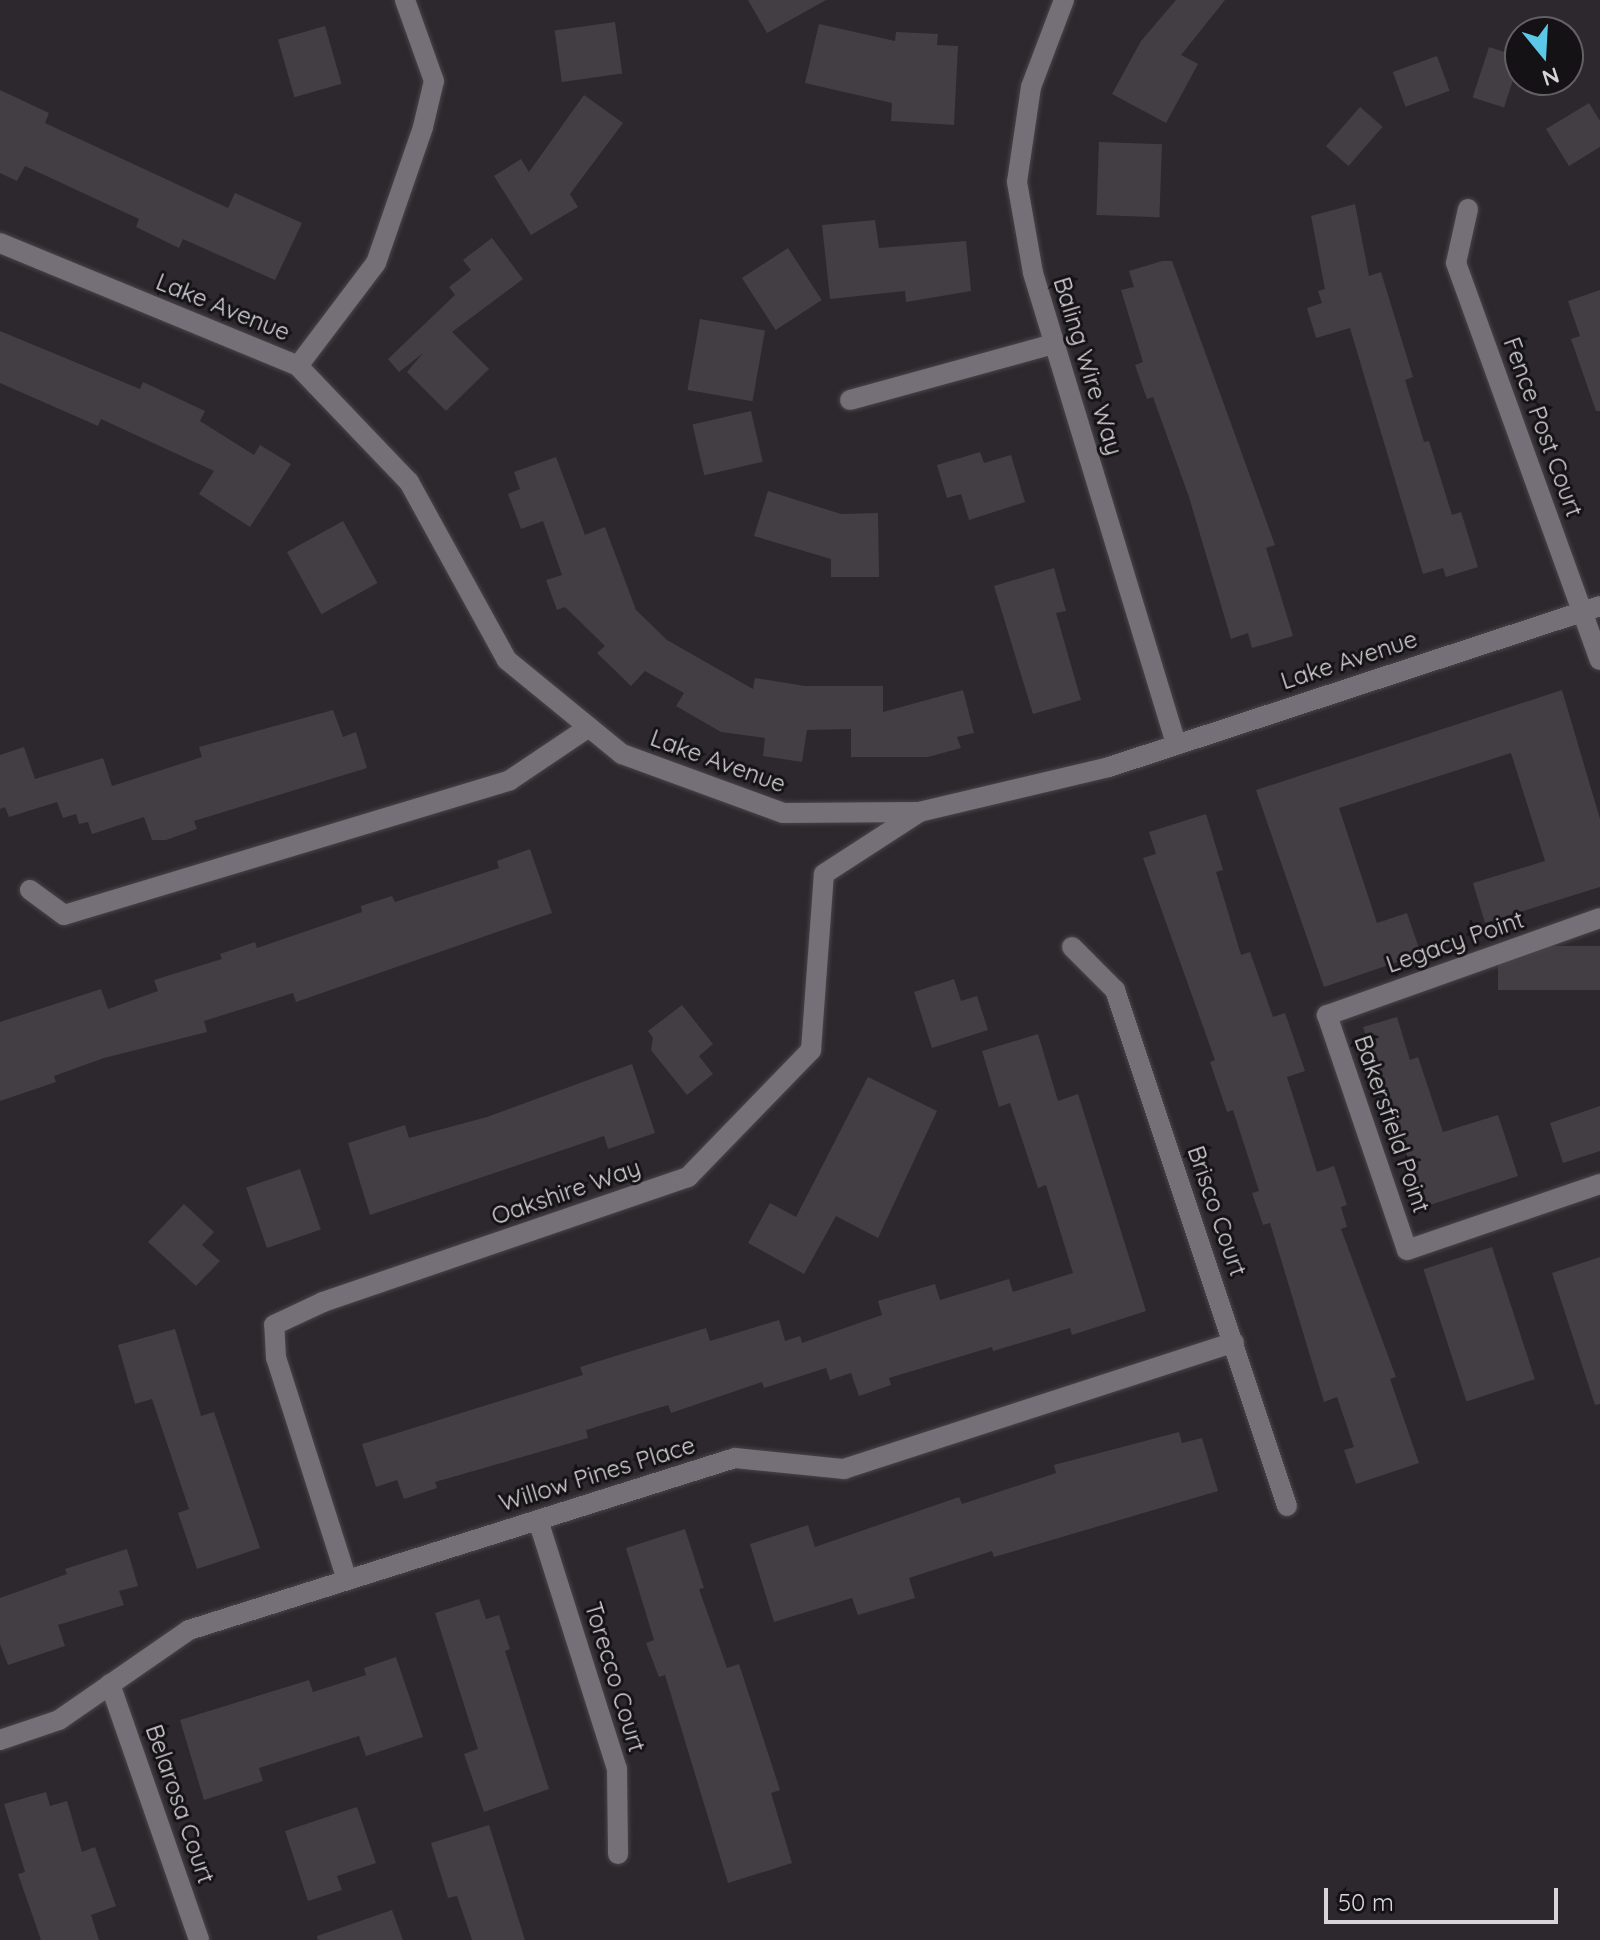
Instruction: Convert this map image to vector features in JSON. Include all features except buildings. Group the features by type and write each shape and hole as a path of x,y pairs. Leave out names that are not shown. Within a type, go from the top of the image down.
{"street":[{"path":"298,366 376,263 423,127 434,81 405,0"},
{"name":"Baling Wire Way","path":"1064,0 1031,87 1017,182 1033,273 1176,743"},
{"name":"Fence Post Court","path":"1468,209 1456,263 1592,609 1600,660"},
{"name":"Lake Avenue","path":"0,243 298,366 409,482 507,660 622,754 783,813 919,812 1109,767 1592,609"},
{"path":"850,400 1054,344"},
{"path":"30,890 64,915 510,780 589,727"},
{"name":"Oakshire Way","path":"347,1580 276,1358 274,1325 323,1302 688,1177 811,1050 824,874 919,812"},
{"name":"Legacy Point","path":"1327,1015 1600,918"},
{"name":"Brisco Court","path":"1072,947 1115,990 1287,1506"},
{"name":"Bakersfield Point","path":"1327,1015 1407,1250 1600,1184"},
{"name":"Willow Pines Place","path":"0,1740 59,1720 189,1630 735,1458 844,1469 1234,1342"},
{"name":"Torecco Court","path":"538,1520 617,1769 618,1854"},
{"name":"Belarosa Court","path":"110,1684 199,1940"}]}
